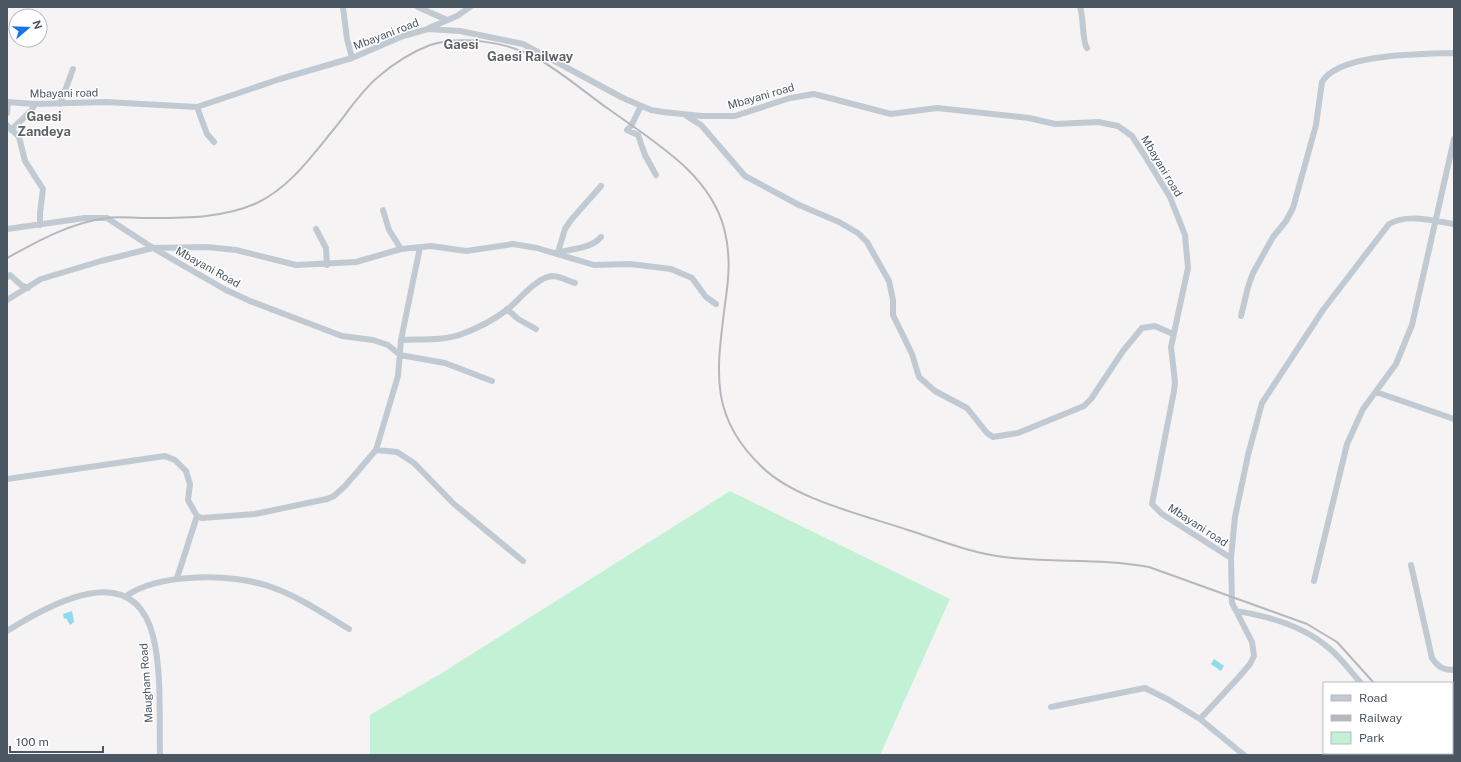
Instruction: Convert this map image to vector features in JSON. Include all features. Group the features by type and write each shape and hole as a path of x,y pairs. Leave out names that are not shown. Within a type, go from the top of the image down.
{"street":[{"path":"343,7 347,39 352,58"},
{"path":"418,7 447,20"},
{"path":"428,29 470,7"},
{"path":"1080,7 1085,30 1084,44 1087,48"},
{"name":"Mbayani road","path":"8,102 34,104 106,102 197,107 280,79 352,58 403,36 428,29 460,31 522,44 578,75 650,110 702,116 735,116 790,98 814,94 891,114 937,108 1029,118 1055,124 1098,122 1118,126 1132,136 1171,200 1185,235 1188,268 1179,316 1173,334 1171,352 1175,382 1152,504 1162,514 1231,558"},
{"path":"1241,316 1253,274 1273,237 1286,221 1293,208 1316,125 1322,82 1326,76 1355,63 1375,58 1454,53"},
{"path":"60,104 73,69"},
{"path":"7,113 8,102"},
{"path":"34,104 31,111 9,128 19,137 25,161 43,188 40,226"},
{"path":"640,106 631,126 627,130 638,135 645,155 656,176"},
{"path":"197,107 208,134 214,142"},
{"path":"682,114 701,125 745,176 794,202 839,222 858,233 867,242 889,281 893,300 893,315 912,354 919,378 934,391 967,408 987,433 993,437 1018,433 1030,429 1084,406 1090,400 1123,351 1142,328 1155,326 1173,334"},
{"path":"1314,581 1346,444 1363,410 1396,364 1412,325 1454,139"},
{"path":"556,252 568,225 601,186"},
{"path":"383,210 389,230 401,249"},
{"name":"Mbayani Road","path":"7,229 40,226 85,218 107,218 153,248 226,290 250,301 342,336 384,343 400,355"},
{"path":"1200,719 1242,673 1254,656 1252,642 1232,603 1231,558 1235,517 1248,455 1259,412 1266,395 1323,310 1382,231 1389,224 1400,219 1435,221 1454,224"},
{"path":"316,229 326,248 327,265"},
{"path":"556,252 591,244 601,237"},
{"path":"7,300 41,279 101,261 153,248 220,248 250,252 286,264 327,265 356,262 401,249 436,245 466,251 514,244 556,252 594,265 630,264 671,269 692,278 706,297 716,304"},
{"path":"197,516 210,519 254,514 327,499 339,492 376,450 395,393 402,340 420,247"},
{"path":"7,277 10,275 21,285 28,288"},
{"path":"402,340 458,335 487,322 507,309 532,286 548,277 555,276 575,283"},
{"path":"507,309 518,319 536,329"},
{"path":"400,355 445,363 492,381"},
{"path":"1376,392 1454,419"},
{"path":"376,450 397,452 414,463 454,504 523,561"},
{"path":"7,479 165,456 175,460 186,471 190,484 188,500 197,516 177,578"},
{"path":"1411,565 1432,658 1438,666 1445,670 1454,670"},
{"path":"7,631 54,605 79,596 100,591 125,597 136,590 177,578 201,577 257,583 271,587 299,598 349,629"},
{"name":"Maugham Road","path":"125,597 145,616 153,636 157,662 160,755"},
{"path":"1236,611 1259,614 1298,628 1330,648 1360,682"},
{"path":"1051,707 1146,688 1200,719 1244,755"}],"green space":[{"path":"730,491 950,599 880,755 370,755 370,715 445,671"}],"water":[{"path":"72,611 74,622 70,625 66,618 64,619 63,614"},
{"path":"1214,659 1224,666 1221,671 1211,664"}],"railway":[{"path":"7,258 30,245 67,228 93,220 115,217 172,218 216,215 257,203 280,189 290,180 317,150 366,89 396,63 416,51 430,45 443,42 470,40 511,47 544,62 678,160 693,175 717,208 724,228 728,247 728,275 719,371 720,391 724,410 732,429 745,448 762,467 776,479 793,489 831,505 955,546 979,552 1022,559 1113,562 1149,567 1307,624 1337,642 1373,682"}],"district":[{"name":"Gaesi","path":"461,44"},
{"name":"Gaesi Railway","path":"530,56"},
{"name":"Gaesi Zandeya","path":"44,124"}]}
